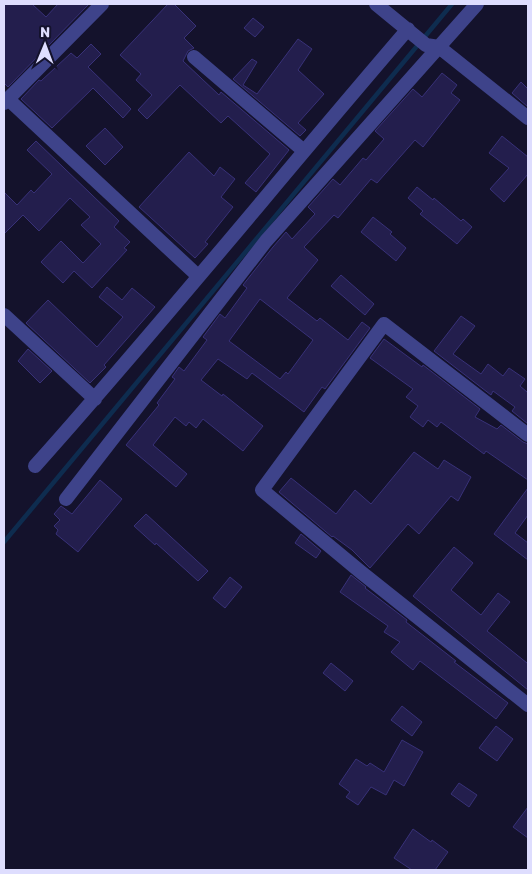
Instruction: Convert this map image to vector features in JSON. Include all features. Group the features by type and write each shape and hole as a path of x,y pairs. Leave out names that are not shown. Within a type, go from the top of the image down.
{"street":[{"path":"102,4 6,101 198,276"},
{"path":"376,4 528,118"},
{"path":"36,466 95,399 304,151 422,40 477,4"},
{"path":"66,499 422,40"},
{"path":"194,57 304,151"},
{"path":"4,315 95,399"},
{"path":"528,435 384,324 262,490 362,573 528,705"}],"building":[{"path":"4,4 32,4 46,17 58,4 89,4 8,87 4,83"},
{"path":"168,4 174,4 196,26 184,38 194,48 188,51 183,61 219,95 221,92 289,150 256,192 245,183 270,154 228,116 221,123 180,85 147,119 138,110 152,95 136,80 141,74 120,55"},
{"path":"253,18 264,27 255,37 244,28"},
{"path":"298,39 312,49 298,70 324,94 298,123 306,130 300,136 233,79 252,59 257,62 243,85 257,94"},
{"path":"91,44 101,54 88,67 131,109 123,118 93,88 52,128 21,99 39,80 41,81 71,53 77,58"},
{"path":"442,73 457,85 451,93 460,100 423,147 415,140 377,183 371,179 338,218 334,215 304,247 318,260 287,298 317,321 320,318 348,340 362,322 370,328 325,389 322,387 304,412 252,373 247,379 218,359 201,380 222,396 223,394 263,426 243,451 203,419 196,428 189,422 186,426 175,417 153,445 187,474 176,487 126,445 159,405 157,403 175,379 172,377 179,367 184,371 207,340 203,337 220,314 225,318 247,288 243,285 273,247 286,232 292,239 315,214 308,207 333,179 340,185 363,158 366,160 384,139 375,131 413,89 422,97","holes":["260,299 313,340 288,374 286,372 280,379 229,341"]},
{"path":"521,82 528,89 528,107 512,93"},
{"path":"105,128 123,147 105,165 86,146"},
{"path":"502,136 528,157 528,174 504,202 490,189 509,168 489,153"},
{"path":"36,141 119,221 114,227 130,242 124,248 127,250 92,288 74,271 63,283 41,262 61,241 83,263 101,244 81,225 90,217 70,198 39,231 23,215 4,234 4,192 17,205 31,190 34,193 52,174 27,150"},
{"path":"189,152 214,176 220,167 235,179 221,197 233,207 205,242 208,244 195,258 139,207"},
{"path":"417,187 433,200 434,198 461,221 463,219 472,227 457,244 420,214 423,211 408,198"},
{"path":"373,217 392,232 390,234 406,248 396,261 361,232"},
{"path":"341,275 374,304 365,315 331,286"},
{"path":"107,287 122,300 132,288 155,307 104,365 106,367 90,383 26,323 48,300 97,347 123,317 99,297"},
{"path":"461,316 475,326 453,354 481,374 488,364 503,376 509,368 525,379 520,386 527,392 528,390 528,424 512,411 515,407 493,391 491,395 434,351"},
{"path":"384,339 422,367 423,365 480,409 475,417 497,429 501,425 528,444 528,480 486,451 484,454 441,422 437,427 428,420 423,427 410,417 418,406 406,397 413,389 370,358"},
{"path":"28,349 52,371 40,383 18,361"},
{"path":"414,452 438,469 444,460 471,477 458,501 451,496 419,534 408,524 370,568 352,550 332,537 279,492 291,478 336,514 355,490 371,504"},
{"path":"100,480 122,499 78,552 56,534 58,530 54,526 60,520 54,514 61,506 72,514"},
{"path":"528,488 528,515 515,533 528,543 528,560 494,534"},
{"path":"146,514 208,571 198,581 134,526"},
{"path":"301,534 321,551 316,558 295,543"},
{"path":"454,547 473,563 451,590 481,615 498,593 510,602 487,631 527,663 528,661 528,690 413,596"},
{"path":"351,575 407,620 406,622 456,661 454,662 508,703 496,719 420,661 413,670 391,652 400,642 384,632 388,626 340,592"},
{"path":"230,577 242,587 225,608 213,598"},
{"path":"331,663 353,681 345,691 323,673"},
{"path":"402,706 422,722 412,736 391,720"},
{"path":"496,726 513,739 497,761 479,748"},
{"path":"402,740 423,752 404,786 394,780 386,795 371,787 358,805 346,797 350,792 339,784 356,759 367,766 370,763 384,772"},
{"path":"459,783 477,795 469,807 451,794"},
{"path":"528,807 528,838 513,827"},
{"path":"413,829 448,852 435,870 412,870 394,858"}],"waterway":[{"path":"4,542 452,4"}]}
